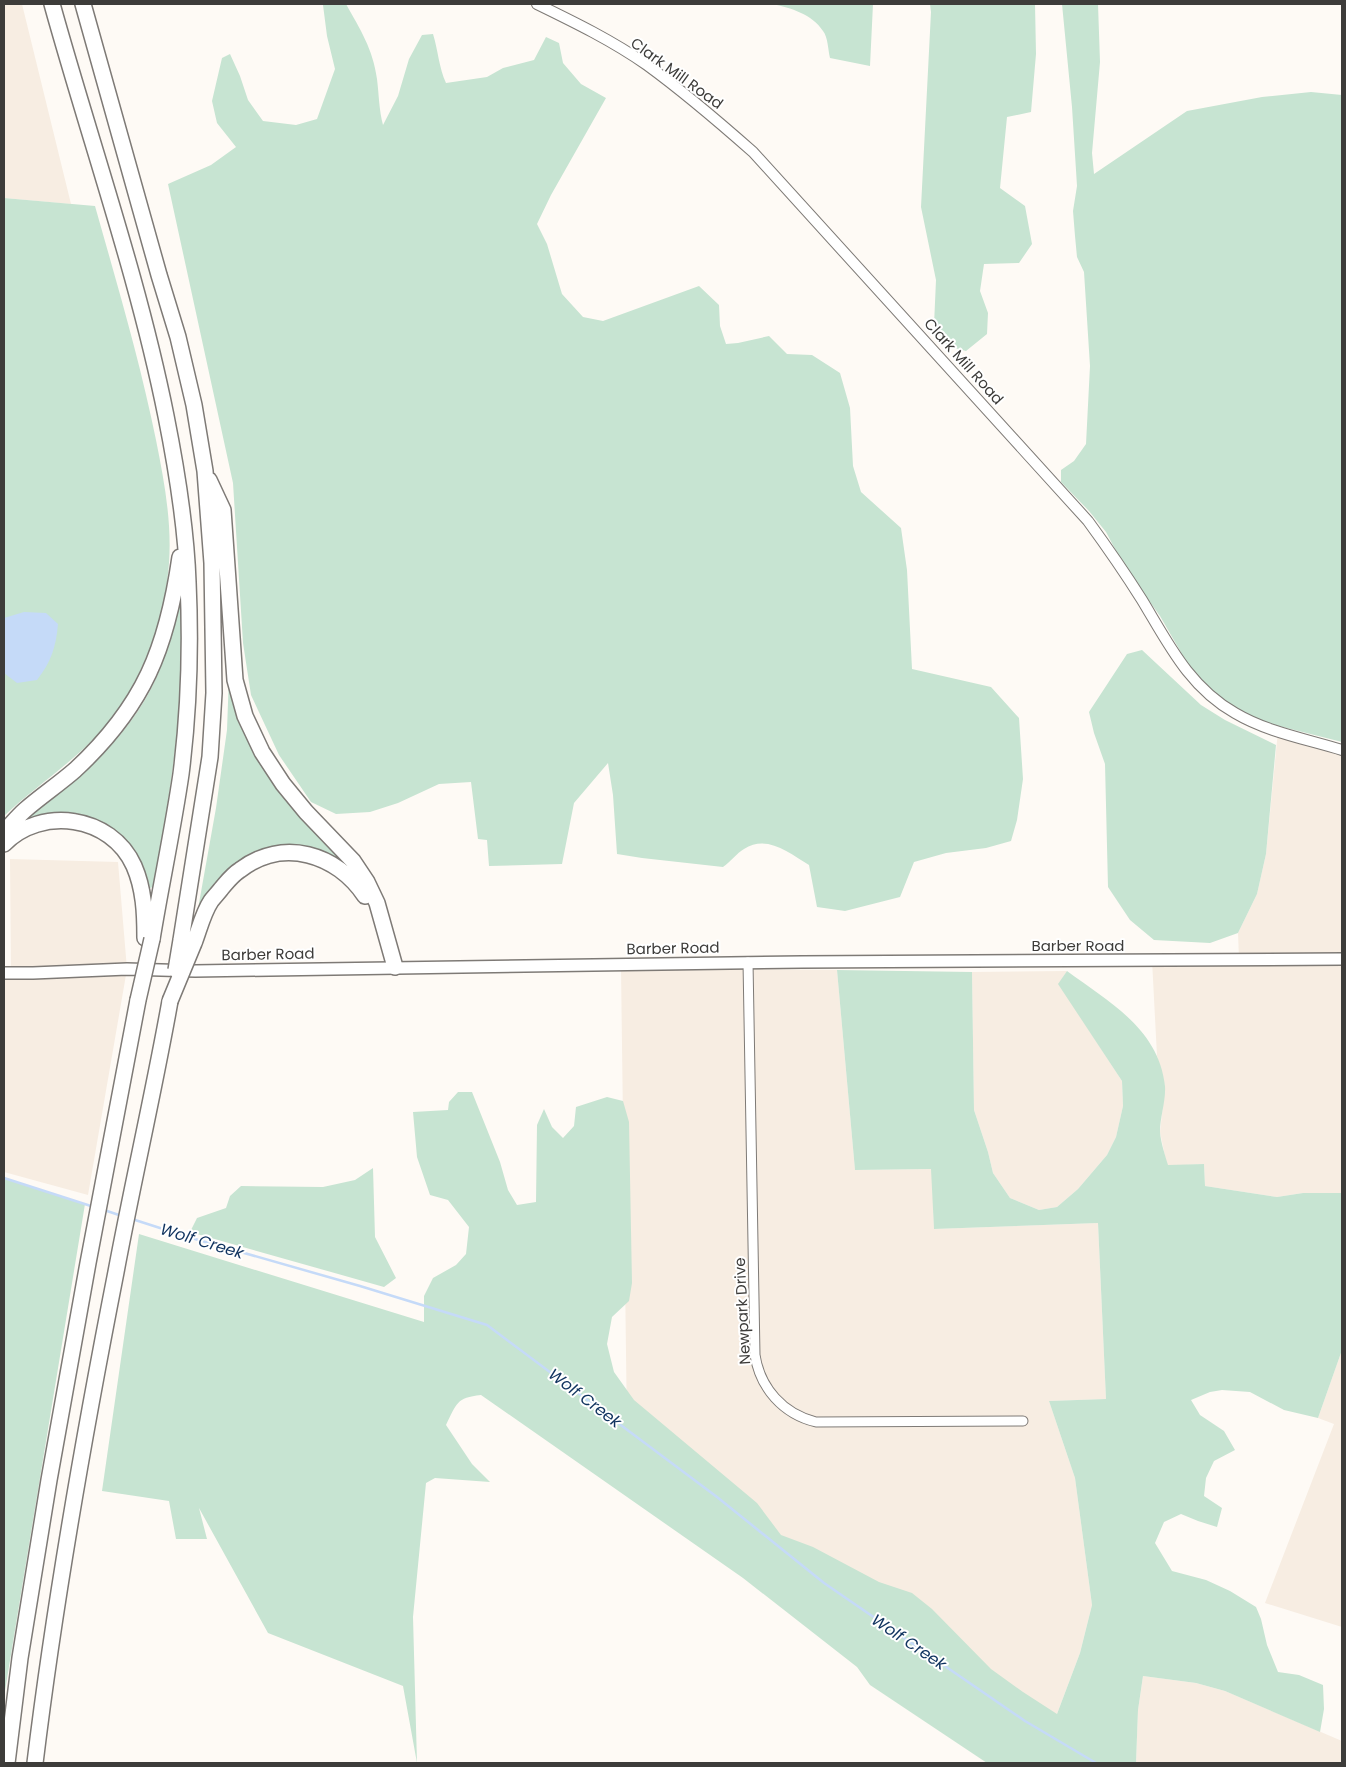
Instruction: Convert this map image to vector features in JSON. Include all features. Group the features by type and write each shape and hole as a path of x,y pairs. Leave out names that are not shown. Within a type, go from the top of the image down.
{"highway":[{"path":"7,1763 28,1606 88,1263 181,773 189,663 188,582 183,515 174,457 155,361 128,259 52,4"},
{"path":"35,1763 48,1660 68,1532 116,1270 170,1001 188,942 210,757 214,693 212,563 205,471 194,405 178,338 83,4"},
{"path":"205,471 223,510 235,680 245,716 262,752 283,784 306,812 353,861 367,882 378,903 390,967"},
{"path":"4,832 25,810 73,772 94,751 125,717 142,689 159,651 169,618 181,550 183,515"},
{"path":"4,844 22,829 40,822 61,820 87,824 110,837 129,857 140,884 148,940"},
{"path":"188,942 211,901 233,875 260,858 272,855 303,854 328,862 344,872 357,884 366,897 372,911 390,967"}],"main road":[{"name":"Barber Road","path":"4,973 748,962 1342,959"}],"street":[{"name":"Clark Mill Road","path":"537,4 600,37 645,64 704,108 753,152 1088,521 1107,546 1187,671 1207,694 1235,714 1274,731 1342,750"},
{"name":"Newpark Drive","path":"748,962 755,1355 758,1370 765,1386 783,1406 802,1418 816,1422 1023,1420"}],"shaded area":[{"path":"4,4 22,4 71,204 4,198"},
{"path":"1278,731 1342,750 1342,1193 1303,1193 1277,1197 1205,1186 1204,1164 1167,1166 1160,1132 1165,1087 1157,1056 1152,960 1239,959 1238,933 1257,894 1266,854"},
{"path":"10,859 118,862 127,969 88,1195 4,1172 4,973 11,973"},
{"path":"621,968 837,970 855,1170 932,1169 934,1229 1098,1223 1106,1399 1049,1401 1075,1478 1092,1605 1080,1653 1049,1735 627,1430"},
{"path":"1067,971 1059,984 1122,1081 1123,1106 1116,1137 1107,1155 1078,1189 1057,1207 1039,1210 1010,1198 993,1173 974,1110 972,972"},
{"path":"1342,1350 1342,1627 1265,1603 1334,1424 1318,1418"},
{"path":"1143,1676 1196,1683 1225,1691 1342,1741 1342,1763 1136,1763 1138,1710"}],"green space":[{"path":"346,4 365,40 375,68 383,125 398,96 409,59 422,35 433,34 446,83 487,77 503,68 534,60 546,37 559,43 563,63 581,84 606,98 551,195 537,224 547,244 562,294 583,317 603,321 699,286 719,305 720,326 726,344 769,336 787,354 812,355 840,373 850,408 853,466 861,492 901,528 907,570 912,669 991,687 1019,718 1023,779 1017,820 1011,841 986,848 946,853 914,862 900,897 845,911 817,907 809,865 786,851 769,844 761,843 744,849 723,867 617,854 613,795 608,763 574,803 562,864 489,866 487,840 478,839 471,782 439,784 398,803 370,812 336,814 311,802 279,755 251,695 243,643 233,483 168,184 211,165 236,147 217,123 212,101 222,58 230,54 248,100 263,121 296,125 317,119 335,69 327,36 323,5"},
{"path":"772,4 873,4 870,66 830,58 826,37 813,20 801,13"},
{"path":"930,4 1035,4 1036,54 1031,112 1007,117 1000,188 1025,206 1032,244 1019,263 984,264 980,291 988,313 987,334 966,351 947,346 934,325 936,280 921,207"},
{"path":"1062,4 1098,4 1100,62 1092,153 1094,174 1187,111 1262,97 1311,92 1342,95 1342,742 1263,722 1231,706 1212,692 1194,675 1160,616 1124,566 1106,532 1061,482 1061,470 1074,461 1086,444 1090,366 1084,272 1077,257 1073,211 1077,186 1072,107"},
{"path":"4,198 95,206 150,410 164,486 170,548 167,583 159,622 146,659 128,694 117,711 92,741 4,816"},
{"path":"178,597 181,597 181,687 178,724 162,841 153,887 150,888 143,865 127,842 113,831 30,823 29,817 67,787 103,754 134,717 147,696 161,666 170,636"},
{"path":"1142,650 1201,705 1225,720 1276,745 1266,854 1257,894 1238,933 1210,943 1154,940 1130,920 1108,887 1105,764 1089,712 1127,654"},
{"path":"229,675 244,721 357,873 325,858 251,858 196,920 216,808 227,730"},
{"path":"837,970 972,972 974,1110 993,1173 1010,1198 1039,1210 1057,1207 1078,1189 1107,1155 1116,1137 1123,1106 1122,1081 1058,984 1067,971 1130,1019 1153,1048 1161,1066 1165,1086 1160,1132 1168,1165 1204,1164 1205,1186 1277,1197 1303,1193 1342,1193 1342,1350 1318,1418 1284,1410 1250,1392 1222,1390 1210,1392 1191,1400 1200,1415 1224,1431 1235,1450 1214,1461 1206,1478 1204,1496 1222,1508 1217,1527 1181,1514 1164,1522 1155,1543 1172,1571 1206,1580 1230,1591 1256,1607 1267,1645 1278,1672 1299,1675 1323,1685 1324,1709 1320,1732 1225,1691 1196,1683 1143,1676 1138,1710 1136,1763 987,1763 870,1685 857,1667 743,1578 481,1395 467,1398 458,1403 446,1425 472,1464 490,1482 435,1478 426,1483 413,1617 417,1763 403,1686 268,1633 199,1508 207,1539 176,1539 169,1501 102,1491 139,1234 424,1322 424,1296 433,1278 456,1265 466,1254 469,1227 448,1200 430,1195 417,1157 413,1112 448,1110 449,1102 458,1092 472,1092 500,1162 508,1190 517,1205 536,1202 537,1125 544,1109 552,1127 563,1138 574,1126 576,1107 607,1097 623,1101 629,1122 632,1283 629,1301 612,1317 607,1344 614,1372 634,1400 757,1503 781,1535 813,1547 879,1582 912,1593 932,1609 991,1669 1057,1714 1080,1653 1092,1605 1075,1478 1049,1401 1106,1399 1098,1223 934,1229 931,1169 855,1170"},
{"path":"373,1168 375,1237 396,1278 384,1287 190,1232 197,1218 226,1208 230,1196 241,1186 323,1187 355,1180"},
{"path":"4,1178 85,1204 4,1697"}],"water":[{"path":"24,612 46,613 58,624 52,654 42,673 37,680 17,683 4,673 4,618"}],"waterway":[{"name":"Wolf Creek","path":"4,1178 94,1207"},
{"name":"Wolf Creek","path":"104,1210 122,1216"},
{"name":"Wolf Creek","path":"132,1219 487,1325 717,1497 824,1583 1025,1721 1096,1763"}]}
